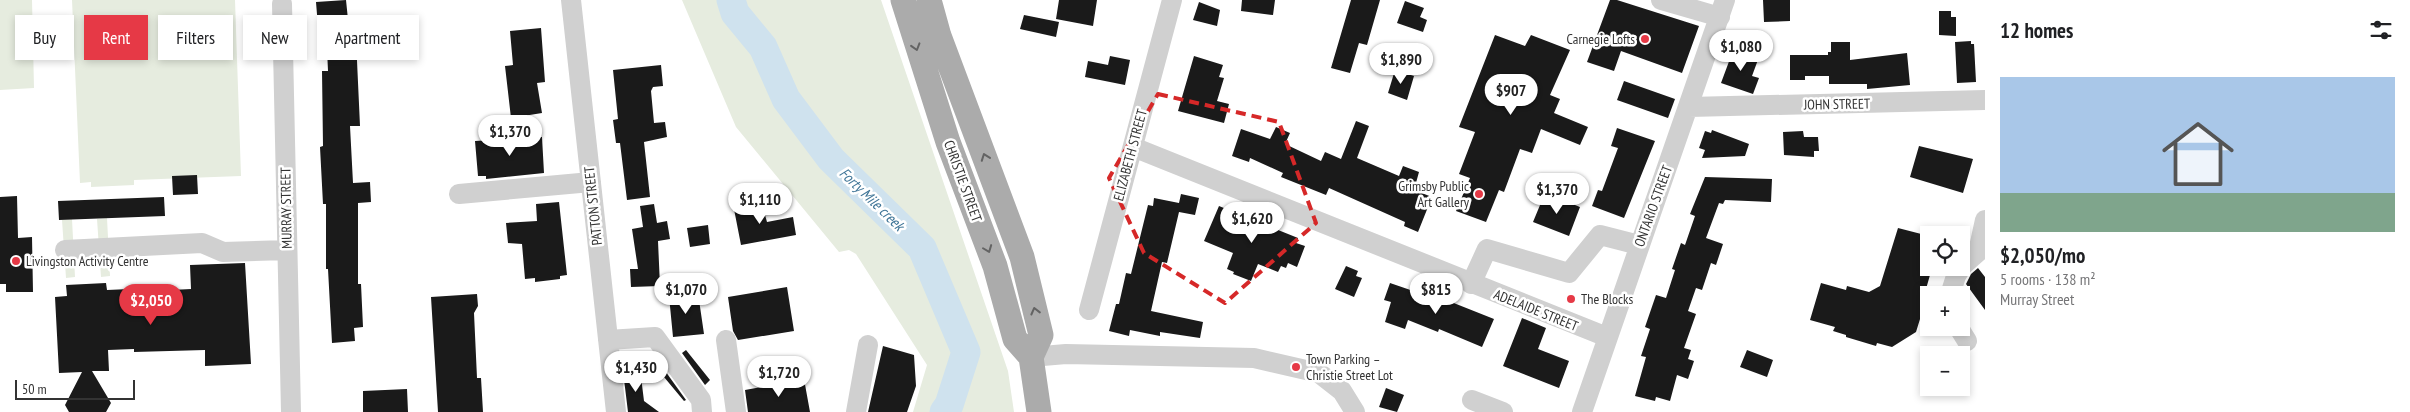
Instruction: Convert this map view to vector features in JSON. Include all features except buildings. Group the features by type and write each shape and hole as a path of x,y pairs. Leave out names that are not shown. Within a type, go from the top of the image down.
{"main road":[{"name":"CHRISTIE STREET","path":"903,0 948,142 995,266 1015,339 1031,357 1041,335 1022,257 939,36 929,0"},
{"path":"1031,357 1039,412"}],"street":[{"name":"PATTON STREET","path":"571,0 616,412"},
{"name":"ELIZABETH STREET","path":"1089,310 1172,0"},
{"path":"1661,0 1723,9"},
{"name":"MURRAY STREET","path":"282,4 291,412"},
{"name":"ONTARIO STREET","path":"1582,412 1723,9"},
{"name":"JOHN STREET","path":"1689,107 1985,100"},
{"name":"ADELAIDE STREET","path":"1133,147 1607,337"},
{"path":"460,194 591,182"},
{"path":"1970,259 1978,252 1985,220"},
{"path":"1471,284 1487,250 1569,273 1600,235 1639,245"},
{"path":"65,250 202,243 223,252 287,250"},
{"path":"608,340 655,337 701,400 702,412"},
{"path":"726,340 736,412"},
{"path":"856,412 868,345"},
{"path":"1031,357 1066,354 1254,358 1319,373 1342,391 1355,412"},
{"path":"1472,400 1503,412"}],"highlighted area":[{"path":"1158,94 1279,122 1316,223 1225,303 1144,253 1109,178"}],"shaded area":[{"path":"0,0 32,0 32,15 15,15 15,60 33,60 34,88 0,90"},
{"path":"72,0 235,0 241,176 134,180 134,185 91,187 91,182 80,183"},
{"path":"682,0 881,0 1008,371 1014,412 913,412 927,365 856,254 849,250 839,252 736,127"},
{"path":"107,218 110,276 101,277 97,219"},
{"path":"72,219 75,277 66,278 62,220"}],"waterway":[{"name":"Forty Mile creek","path":"731,0 735,13 763,47 786,99 831,159 922,248 966,352 949,405 944,412"}],"place":[{"name":"Carnegie Lofts","path":"1645,39"},
{"name":"Grimsby Public Art Gallery","path":"1479,194"},
{"name":"Livingston Activity Centre","path":"16,261"},
{"name":"The Blocks","path":"1571,299"},
{"name":"Town Parking – Christie Street Lot","path":"1296,367"}]}
